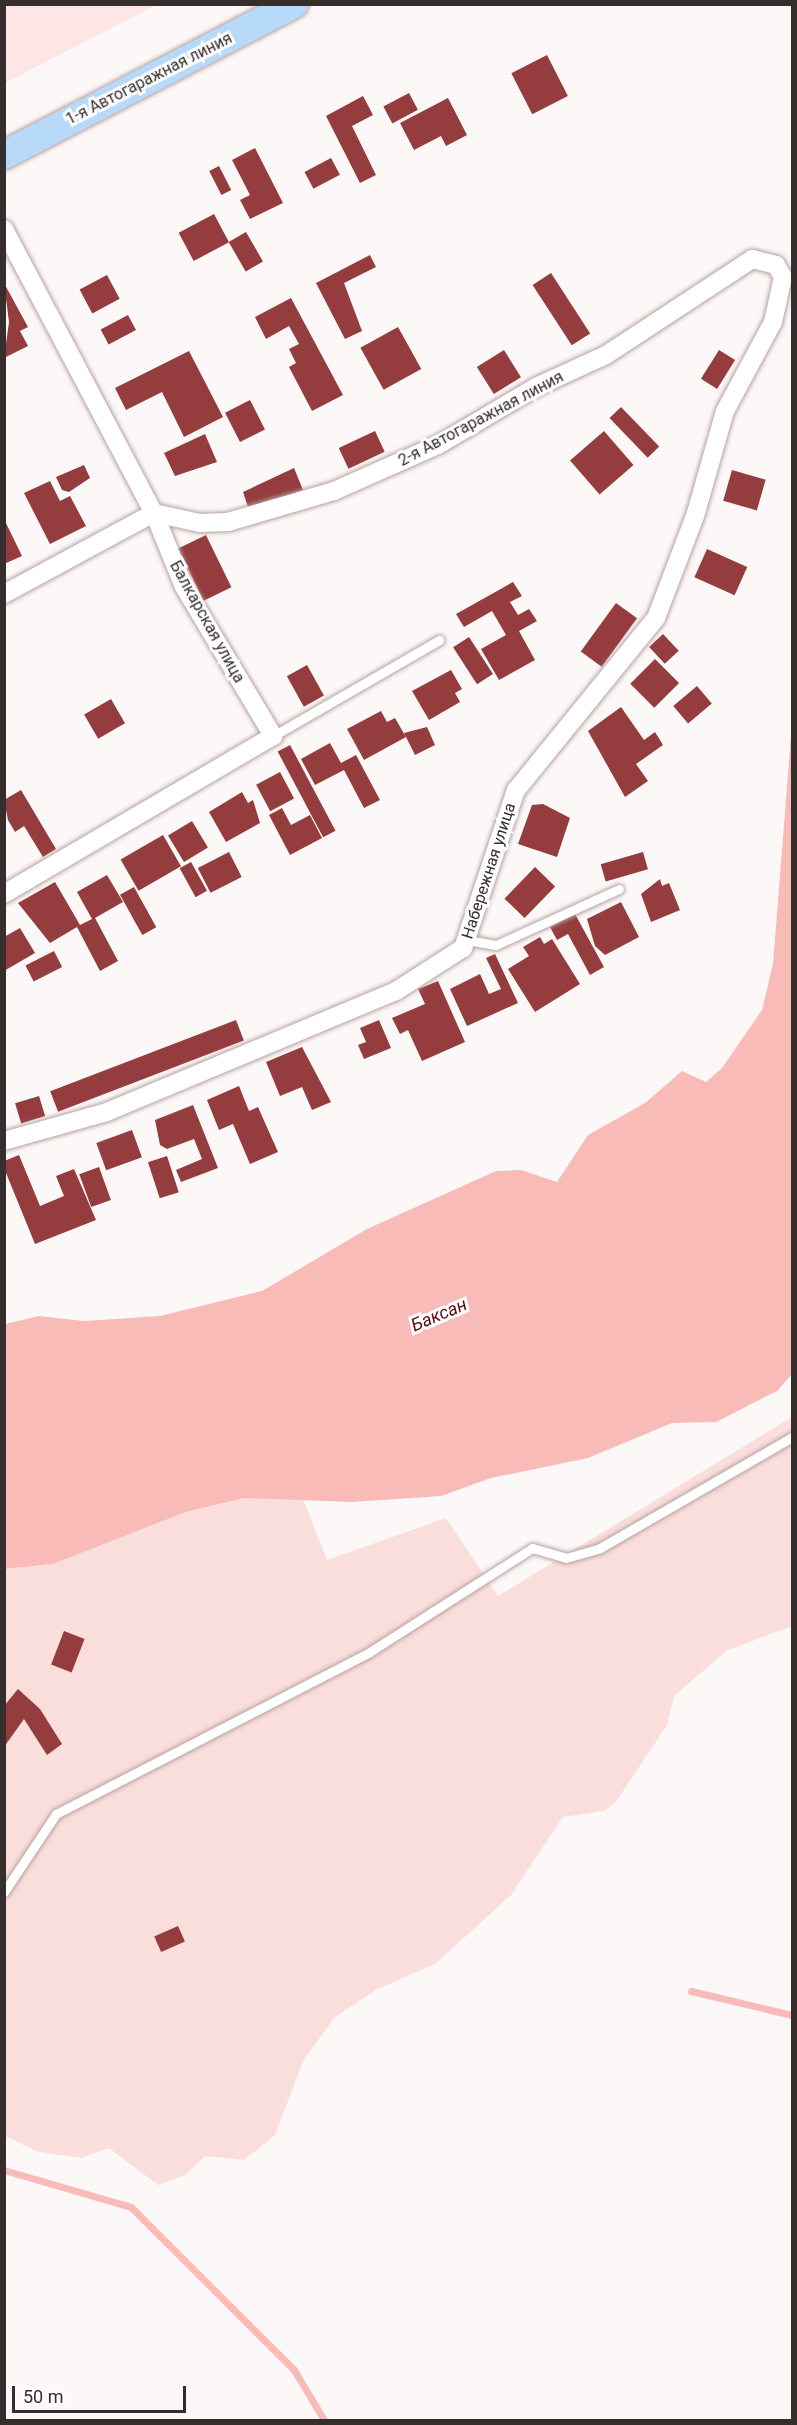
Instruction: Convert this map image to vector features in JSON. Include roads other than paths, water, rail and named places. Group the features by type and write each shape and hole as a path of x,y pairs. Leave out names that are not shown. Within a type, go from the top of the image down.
{"main road":[{"name":"1-я Автогаражная линия","path":"4,155 294,4"}],"street":[{"name":"Балкарская улица","path":"4,229 154,513 184,587 273,736"},
{"name":"2-я Автогаражная линия","path":"154,513 200,523 228,522 334,492 438,445 536,387 606,355 752,259 776,265"},
{"name":"Набережная улица","path":"4,1141 107,1112 396,991 437,968 467,940 516,790 656,618 694,516 725,411 782,300 783,277 776,265"},
{"path":"4,594 154,513"},
{"path":"4,894 273,736"}],"lane":[{"path":"273,736 439,640"},
{"path":"467,940 495,945 620,888"},
{"path":"4,1892 56,1814 368,1653 532,1548 566,1558 600,1548 792,1437"}],"water":[{"name":"Баксан","path":"792,723 792,1374 777,1391 716,1422 672,1423 588,1458 491,1478 441,1496 352,1502 244,1498 186,1512 53,1564 5,1569 5,1324 39,1316 84,1321 160,1316 262,1291 367,1229 496,1171 521,1170 557,1182 588,1135 645,1103 682,1071 706,1082 722,1068 762,1010 773,964"}],"waterway":[{"path":"691,1991 792,2015"},
{"path":"4,2170 131,2207 294,2370 324,2420"}]}
